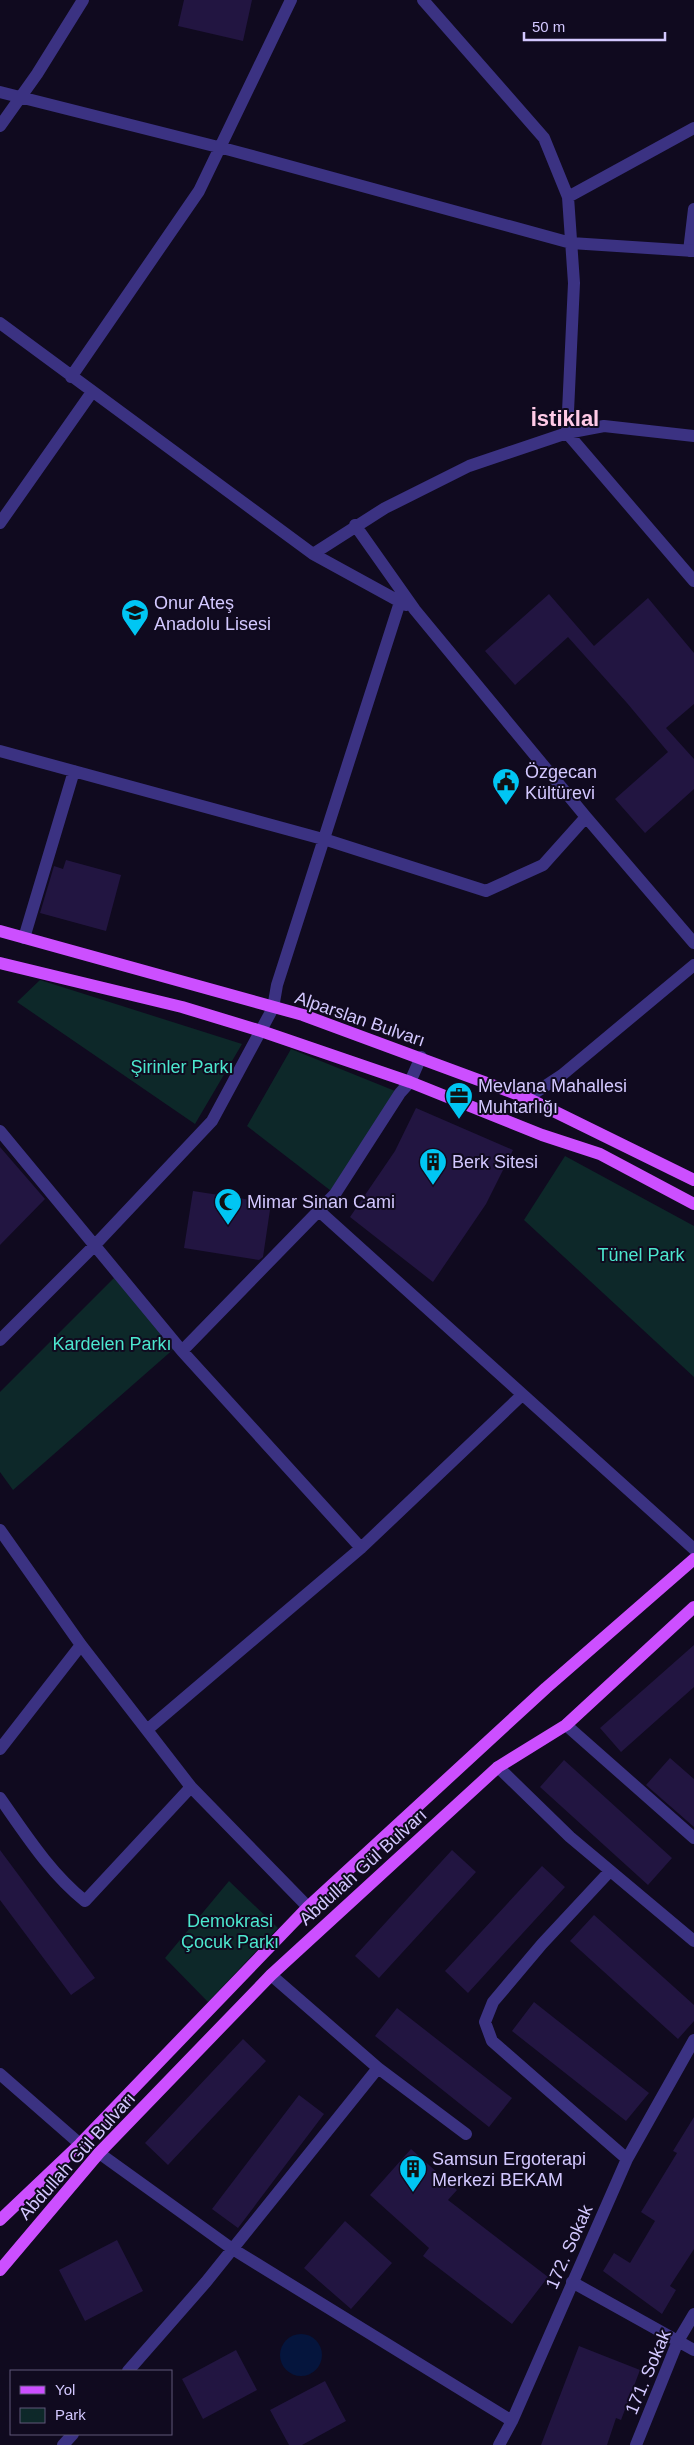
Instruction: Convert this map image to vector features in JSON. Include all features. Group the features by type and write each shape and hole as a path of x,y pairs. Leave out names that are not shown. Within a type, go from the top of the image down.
{"main road":[{"name":"Alparslan Bulvarı","path":"0,931 303,1015 527,1098 694,1180"},
{"path":"0,963 182,1007 261,1031 410,1082 542,1135 600,1154 694,1204"},
{"name":"Abdullah Gül Bulvarı","path":"0,2220 80,2144 308,1907 546,1688 694,1559"},
{"name":"Abdullah Gül Bulvarı","path":"0,2270 100,2153 271,1975 498,1767 566,1725 694,1607"}],"street":[{"path":"0,126 83,0"},
{"path":"71,377 199,192 291,0"},
{"path":"423,0 544,138 568,197 574,283 567,433 694,581"},
{"path":"0,92 219,148 571,243 692,251 694,209"},
{"path":"568,197 694,128"},
{"path":"0,323 312,554 415,610"},
{"path":"0,523 92,392"},
{"path":"312,554 355,525 469,466 567,433 604,426 694,436"},
{"path":"355,525 415,610 586,818 694,943"},
{"path":"0,1340 94,1246 212,1121 261,1031 273,1008 277,985 322,840 400,602"},
{"path":"0,751 322,840 486,891 543,865 586,818"},
{"path":"24,938 74,771"},
{"path":"527,1098 562,1075 694,965"},
{"path":"182,1352 335,1194 410,1082 421,1058"},
{"path":"0,1131 182,1352 361,1548"},
{"path":"318,1210 694,1549"},
{"path":"148,1729 361,1548 522,1395"},
{"path":"0,1530 81,1645 148,1729 191,1787 308,1907"},
{"path":"0,1750 81,1645"},
{"path":"566,1725 694,1838"},
{"path":"498,1767 570,1837 694,1941"},
{"path":"0,1798 33,1844 67,1886 85,1901 191,1787"},
{"path":"610,1871 542,1944 493,2002 485,2022 492,2041 627,2160"},
{"path":"271,1975 378,2068 466,2134"},
{"name":"172. Sokak","path":"499,2445 512,2421 627,2160 694,2040"},
{"path":"129,2370 206,2282 231,2248 378,2068"},
{"path":"0,2074 80,2144"},
{"path":"100,2153 231,2248 512,2421"},
{"path":"572,2282 694,2350"},
{"name":"171. Sokak","path":"636,2445 678,2341 694,2314"},
{"path":"63,2445 72,2435"}],"green space":[{"name":"Şirinler Parkı","path":"40,980 242,1044 195,1124 17,1002"},
{"path":"291,1049 400,1093 335,1194 247,1126"},
{"name":"Tünel Park","path":"565,1156 694,1226 694,1377 524,1220"},
{"name":"Kardelen Parkı","path":"114,1278 176,1347 13,1490 0,1472 0,1392"},
{"name":"Demokrasi Çocuk Parkı","path":"229,1881 278,1928 208,2002 165,1958"}],"water":[{"path":"305,2334 313,2337 319,2343 322,2355 319,2367 313,2373 297,2376 289,2373 283,2367 280,2351 283,2343 289,2337"}],"building":[{"path":"184,0 252,0 243,41 178,26"},
{"path":"549,594 594,646 648,598 694,653 694,704 666,728 694,759 694,789 645,833 615,799 668,752 627,703 568,637 515,685 485,651"},
{"path":"66,860 121,875 106,931 40,913 54,866 63,869"},
{"name":"Berk Sitesi","path":"416,1108 513,1150 486,1204 433,1282 350,1217 395,1151"},
{"path":"0,1147 45,1199 0,1245"},
{"name":"Mimar Sinan Cami","path":"193,1191 271,1203 263,1257 259,1260 184,1248"},
{"path":"694,1645 694,1687 621,1752 600,1728"},
{"path":"670,1758 694,1779 694,1827 646,1785"},
{"path":"564,1760 672,1858 648,1885 540,1787"},
{"path":"0,1850 95,1978 71,1995 0,1900"},
{"path":"452,1850 476,1872 379,1978 355,1956"},
{"path":"542,1866 565,1887 468,1993 445,1971"},
{"path":"594,1915 694,2005 694,2021 678,2039 570,1941"},
{"path":"534,2002 649,2093 626,2121 512,2031"},
{"path":"397,2008 512,2098 489,2127 375,2036"},
{"path":"243,2039 266,2061 168,2165 145,2143"},
{"path":"299,2095 324,2114 238,2228 212,2209"},
{"path":"694,2117 694,2249 670,2286 676,2290 662,2314 603,2271 614,2253 630,2263 655,2221 641,2212 677,2153 673,2151"},
{"path":"411,2149 457,2190 448,2200 548,2277 512,2324 423,2256 429,2248 370,2195"},
{"path":"345,2221 392,2263 351,2309 304,2268"},
{"path":"117,2240 143,2291 85,2321 59,2270"},
{"path":"579,2346 640,2370 621,2420 616,2418 607,2445 541,2445"},
{"path":"236,2350 257,2390 203,2419 182,2379"},
{"path":"325,2381 346,2421 302,2445 289,2445 270,2410"}],"place":[{"name":"Onur Ateş Anadolu Lisesi","path":"135,637"},
{"name":"Özgecan Kültürevi","path":"506,806"},
{"name":"Mevlana Mahallesi Muhtarlığı","path":"459,1120"},
{"name":"Berk Sitesi","path":"433,1186"},
{"name":"Mimar Sinan Cami","path":"228,1226"},
{"name":"Samsun Ergoterapi Merkezi BEKAM","path":"413,2193"}],"district":[{"name":"İstiklal","path":"565,418"}]}
